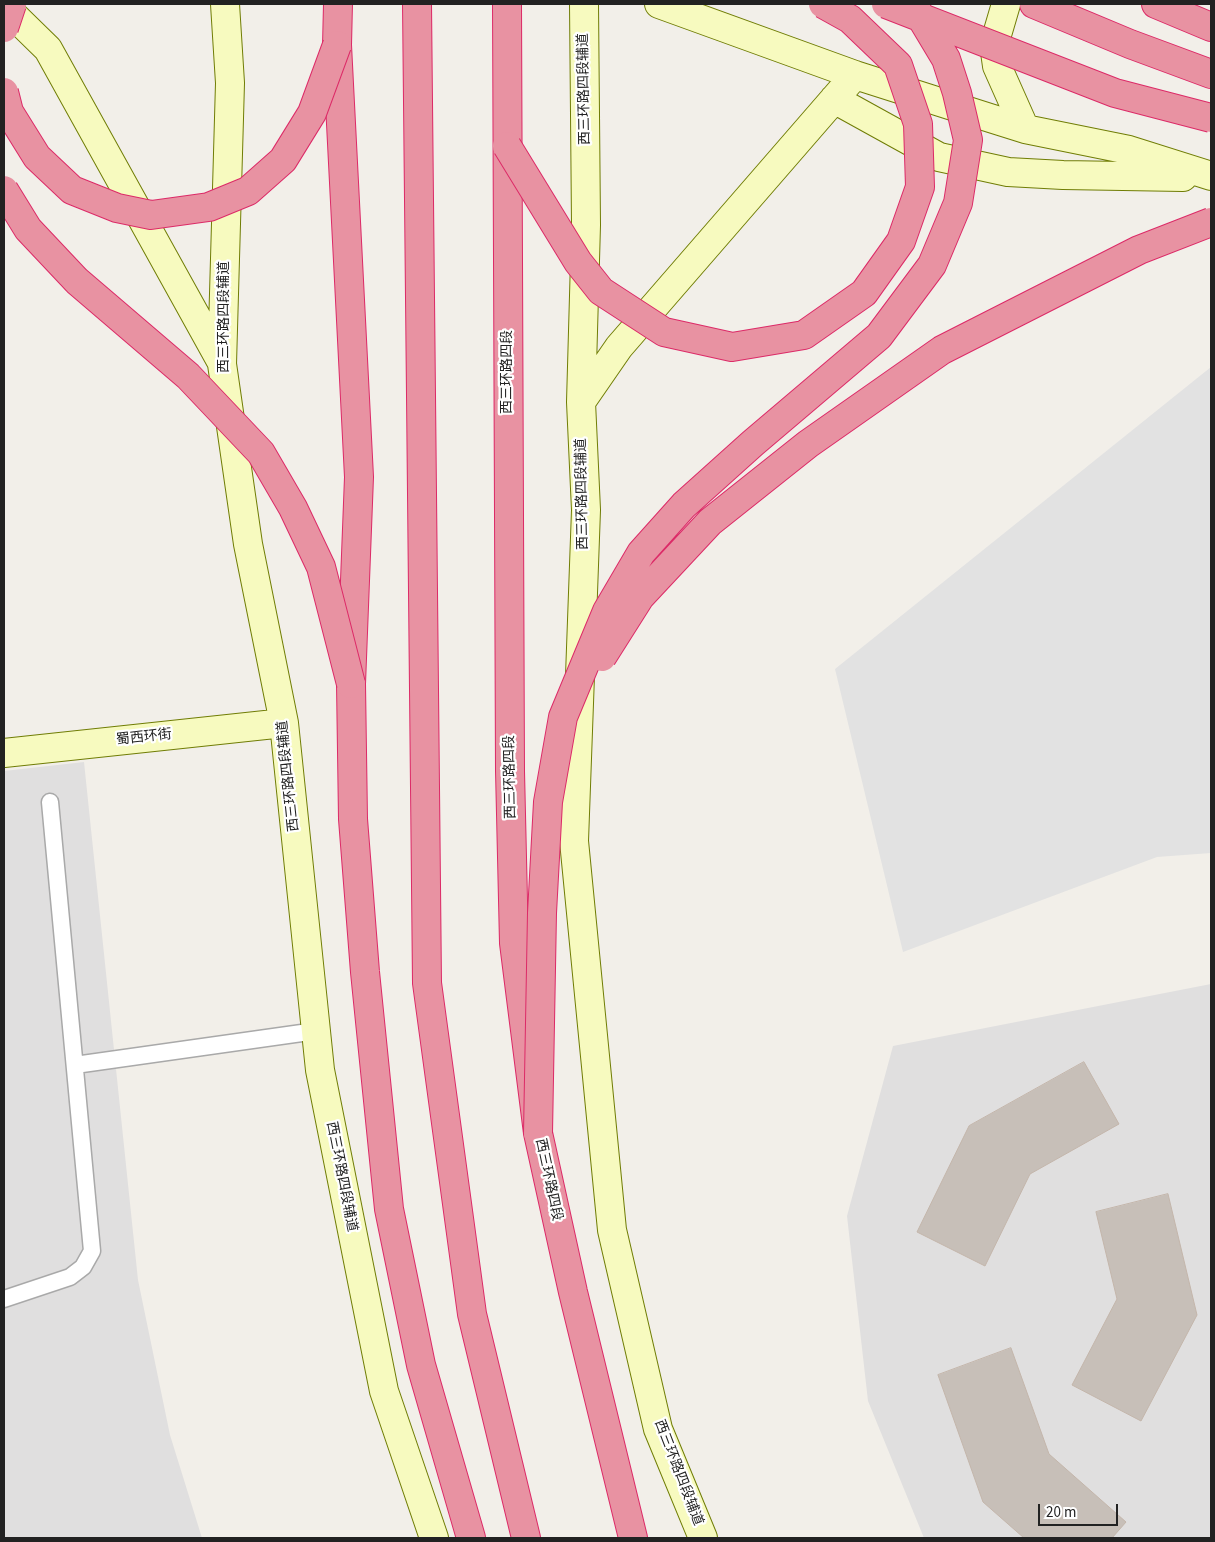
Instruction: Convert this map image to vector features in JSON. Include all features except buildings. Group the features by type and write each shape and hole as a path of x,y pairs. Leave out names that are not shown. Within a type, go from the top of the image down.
{"highway":[{"path":"4,28 12,4"},
{"path":"338,4 337,45 359,477 351,684 353,819 366,981 389,1209 421,1365 471,1538"},
{"path":"417,4 427,984 472,1314 526,1538"},
{"name":"西三环路四段","path":"507,4 510,761 514,943 538,1133 577,1308 633,1538"},
{"path":"507,146 578,262 601,290 664,332 732,347 804,335 864,292 901,241 920,187 918,124 898,65 850,19 823,4"},
{"path":"886,4 1115,93 1211,118"},
{"path":"538,1133 542,913 548,802 562,717 607,611 641,553 684,505 760,436 879,336 932,265 958,203 968,140 957,92 946,59 913,4"},
{"path":"1034,4 1130,44 1211,74"},
{"path":"1156,4 1211,27"},
{"path":"4,92 9,112 36,157 72,190 117,208 151,215 209,207 248,190 283,160 312,113 337,45"},
{"path":"4,190 28,229 77,281 188,376 261,453 293,508 321,567 351,684"},
{"path":"562,717 640,597 710,522 808,444 942,350 1138,250 1211,222"}],"main road":[{"name":"西三环路四段辅道","path":"225,4 230,83 222,364 248,544 284,723 320,1070 384,1391 434,1538"},
{"name":"西三环路四段辅道","path":"584,4 586,224 581,402 586,510 574,841 612,1230 658,1428 703,1538"},
{"path":"659,4 855,75 1024,129 1128,150 1211,177"},
{"path":"1006,4 994,45 997,66 1024,129"},
{"path":"4,6 48,49 222,364"},
{"path":"581,402 619,347 855,75"},
{"path":"834,99 939,157 1008,172 1062,175 1211,177"},
{"name":"蜀西环街","path":"4,753 284,723"}],"lane":[{"path":"4,1299 70,1277 83,1267 92,1251 50,802"},
{"path":"75,1065 316,1031"}],"shaded area":[{"path":"1211,367 1211,853 1157,857 903,952 835,669"},
{"path":"84,762 138,1280 170,1435 202,1538 4,1538 4,771"},
{"path":"1211,984 1211,1538 924,1538 868,1401 847,1216 893,1046"}]}
